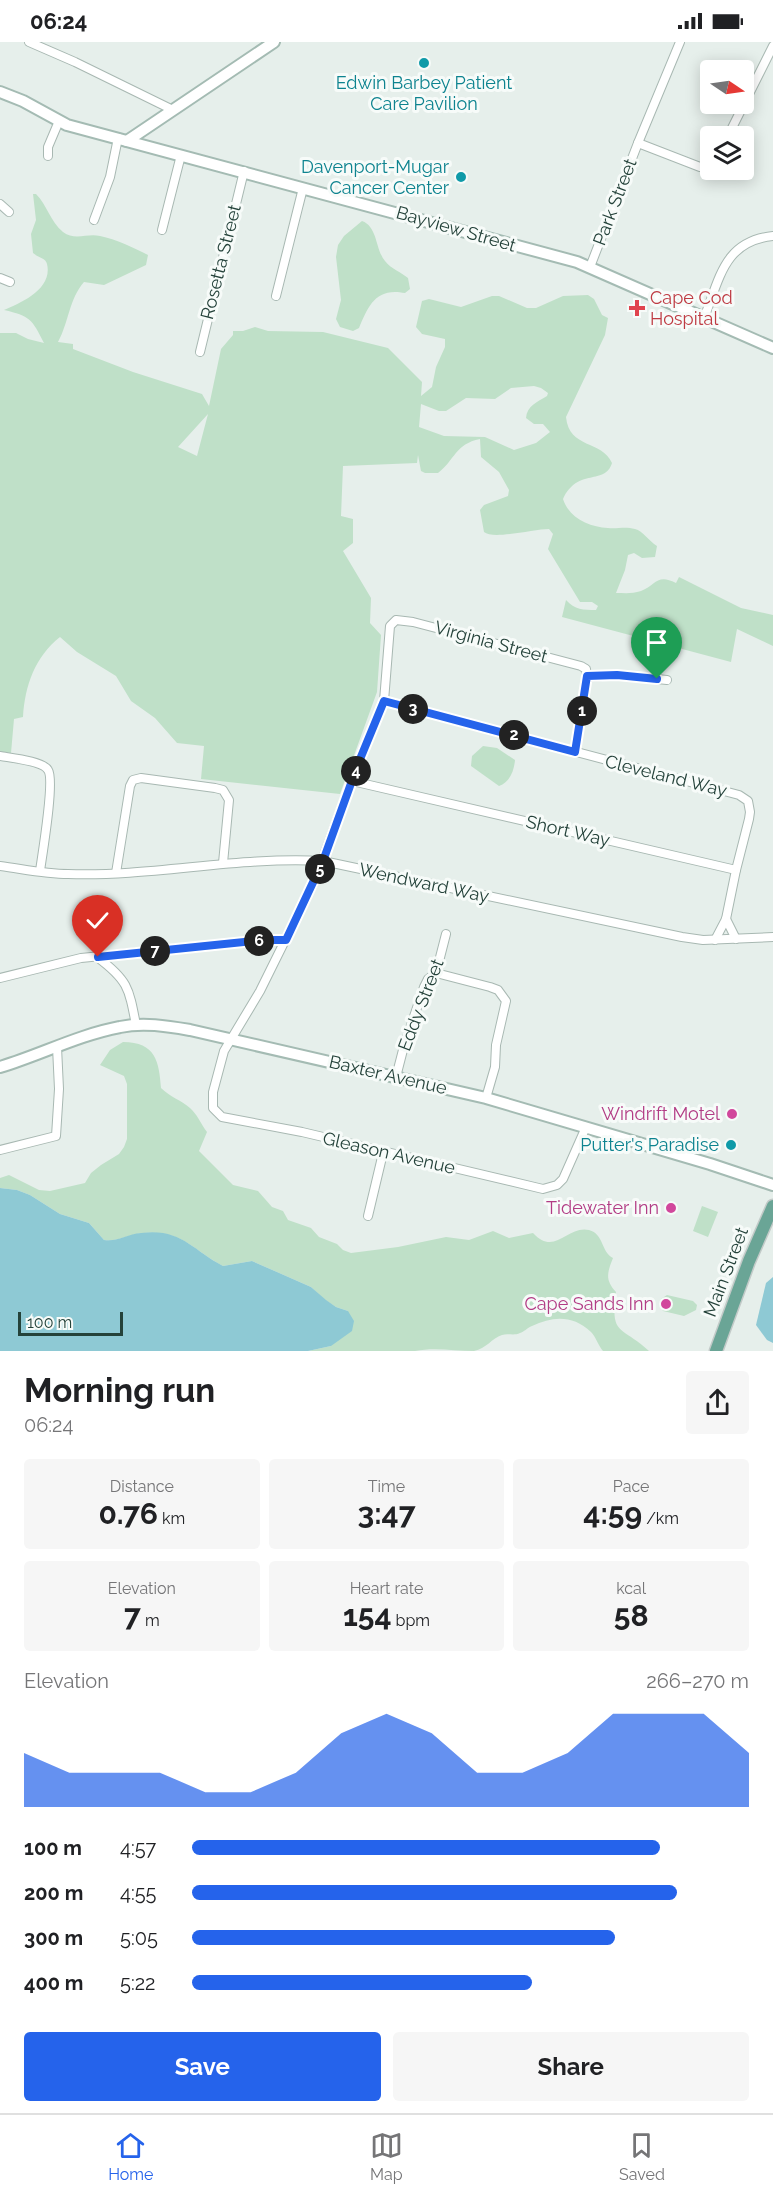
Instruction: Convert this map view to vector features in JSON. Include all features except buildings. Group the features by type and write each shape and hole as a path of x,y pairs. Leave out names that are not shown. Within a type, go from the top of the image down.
{"main road":[{"name":"Main Street","path":"716,1351 745,1269 773,1206"}],"street":[{"path":"29,42 173,110"},
{"path":"94,220 122,140 173,110 274,42"},
{"path":"638,143 680,42"},
{"path":"733,126 773,46"},
{"name":"Bayview Street","path":"0,92 23,101 58,121 122,140 430,221 590,267 773,348"},
{"path":"48,156 48,147 58,121"},
{"name":"Park Street","path":"590,267 638,143 700,167"},
{"path":"162,230 182,155"},
{"name":"Rosetta Street","path":"200,352 244,171"},
{"path":"276,296 303,188"},
{"path":"0,204 9,212"},
{"path":"704,318 734,252 754,238 773,236"},
{"path":"0,278 10,282"},
{"name":"Virginia Street","path":"384,701 390,626 396,620 413,622 581,666 586,669 587,676"},
{"path":"575,752 587,676 617,675 667,680"},
{"path":"232,1038 260,991 323,861 384,701"},
{"name":"Cleveland Way","path":"384,701 714,787 745,798 750,812 736,870"},
{"path":"0,756 42,765 49,771 50,797 40,871"},
{"path":"116,873 130,786 134,780 141,778 223,790 229,800 223,863"},
{"name":"Short Way","path":"352,781 736,870"},
{"name":"Wendward Way","path":"0,866 69,874 116,873 277,860 323,861 682,937 715,940 773,937"},
{"path":"715,940 726,919 736,870"},
{"path":"726,919 736,939"},
{"name":"Eddy Street","path":"396,1077 424,987 428,979 436,974 446,934"},
{"path":"0,978 81,958 263,940 286,940"},
{"path":"98,957 119,973 129,989 136,1025"},
{"path":"436,974 498,990 506,1001 496,1046 495,1067 486,1098"},
{"name":"Baxter Avenue","path":"0,1067 106,1030 136,1025 175,1027 232,1038 486,1098 710,1164 773,1185"},
{"name":"Gleason Avenue","path":"232,1038 224,1052 212,1102 213,1108 222,1117 302,1132 543,1189 555,1186 563,1179 586,1127"},
{"path":"0,1150 56,1136 59,1089 57,1047"},
{"path":"368,1216 383,1153"}],"green space":[{"path":"33,194 40,198 55,223 68,235 106,237 148,255 146,265 104,285 84,282 75,296 58,342 73,344 73,349 133,372 202,394 209,406 221,349 233,335 233,331 255,327 268,331 323,332 388,348 422,382 421,396 432,387 436,367 445,347 445,339 422,334 416,327 422,301 429,299 461,307 492,296 499,296 527,308 536,308 563,296 588,295 594,299 602,315 608,318 605,335 566,417 568,427 579,440 601,451 612,463 604,474 576,483 569,489 563,499 566,506 575,516 587,523 601,527 635,529 657,546 655,557 642,558 634,553 628,555 616,593 641,591 665,579 676,583 679,577 741,608 773,615 773,646 737,629 731,662 562,617 566,600 576,608 596,610 598,606 592,602 580,602 548,549 553,534 549,529 505,535 484,532 480,510 484,505 508,496 509,490 499,472 481,457 480,439 460,449 438,473 421,471 418,455 417,463 343,466 341,516 353,519 353,543 343,551 371,598 370,623 381,635 377,692 340,794 201,779 204,746 177,743 155,718 131,701 116,676 77,652 60,637 44,653 33,672 26,694 23,717 14,719 11,753 0,752 0,333 16,333 44,343 29,320 20,314 4,310 34,294 41,288 48,273 46,262 33,253 31,234 36,220","holes":["534,386 548,393 530,407 526,418 534,424 543,424 550,432 536,443 514,450 485,437 444,436 419,427 421,404 439,411 446,411 466,398 495,399 511,388","208,414 197,456 178,447"]},
{"path":"362,221 374,233 385,261 408,278 410,289 405,293 387,293 374,300 359,328 353,331 340,327 336,319 341,300 336,257 338,245 344,236"},
{"path":"483,746 497,748 515,760 511,776 499,786 471,766 472,756"},
{"path":"123,1042 143,1046 154,1055 161,1088 190,1108 207,1132 199,1151 233,1185 258,1191 272,1207 283,1211 288,1220 311,1228 319,1237 337,1244 343,1250 351,1253 398,1247 446,1237 469,1240 493,1231 509,1238 533,1233 541,1240 548,1242 581,1230 594,1232 606,1252 613,1258 608,1276 616,1292 616,1324 649,1351 603,1351 593,1334 584,1326 570,1320 555,1319 530,1327 518,1334 502,1335 474,1351 437,1349 308,1351 331,1346 348,1311 325,1300 311,1287 252,1261 223,1266 186,1242 168,1235 144,1233 104,1240 89,1223 60,1214 30,1195 17,1190 0,1188 0,1178 9,1175 39,1190 50,1191 85,1183 91,1173 119,1154 127,1139 127,1084 124,1076 100,1065 110,1050"},
{"path":"702,1206 718,1212 708,1237 693,1231"},
{"path":"667,1295 693,1301 697,1305 696,1310 684,1316 663,1311 660,1304 661,1299"}],"water":[{"path":"0,1188 17,1190 30,1195 60,1214 89,1223 104,1240 155,1232 185,1241 223,1266 252,1261 311,1287 336,1307 348,1311 354,1321 352,1331 331,1346 308,1351 0,1351"},
{"path":"773,1277 773,1343 767,1340 756,1325 766,1283"}],"place":[{"name":"Edwin Barbey Patient Care Pavilion","path":"424,63"},
{"name":"Davenport-Mugar Cancer Center","path":"461,177"},
{"name":"Cape Cod Hospital","path":"637,308"},
{"name":"Windrift Motel","path":"732,1114"},
{"name":"Putter's Paradise","path":"731,1145"},
{"name":"Tidewater Inn","path":"671,1208"},
{"name":"Cape Sands Inn","path":"666,1304"}],"route":[{"path":"98,957 263,940 286,940 323,861 358,764 384,701 575,752 587,676 617,675 657,679"}]}
